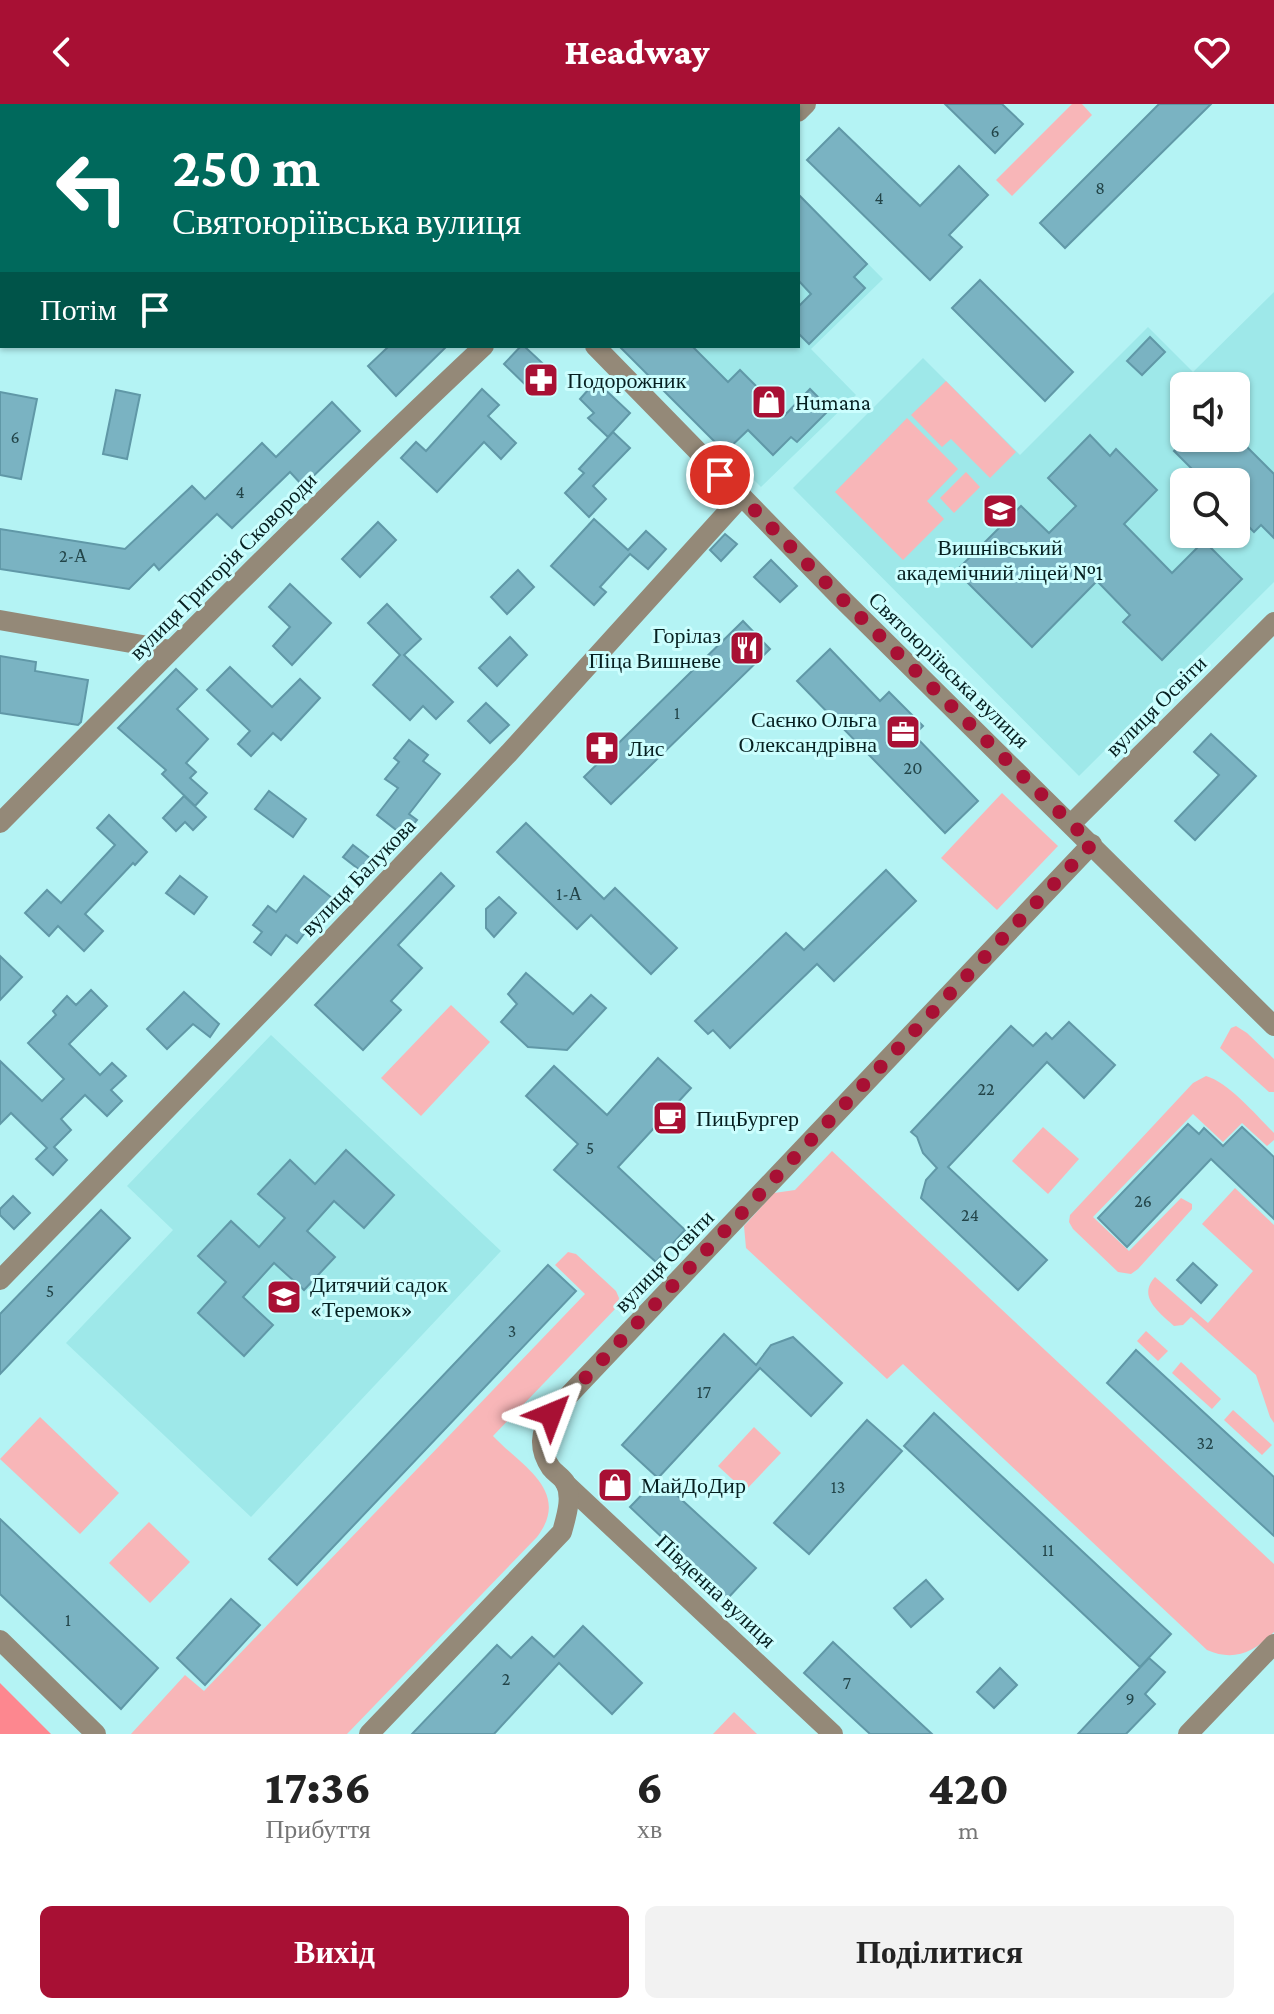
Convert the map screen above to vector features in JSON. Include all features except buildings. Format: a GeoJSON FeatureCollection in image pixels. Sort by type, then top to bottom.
{"type":"FeatureCollection","features":[{"type":"Feature","properties":{"kind":"street","name":"вулиця Григорія Сковороди"},"geometry":{"type":"LineString","coordinates":[[0,823],[171,650],[482,348]]}},
{"type":"Feature","properties":{"kind":"street","name":"Святоюріївська вулиця"},"geometry":{"type":"LineString","coordinates":[[597,348],[741,497],[1274,1026]]}},
{"type":"Feature","properties":{"kind":"street","name":"вулиця Балукова"},"geometry":{"type":"LineString","coordinates":[[0,1280],[270,1005],[509,753],[741,497]]}},
{"type":"Feature","properties":{"kind":"street"},"geometry":{"type":"LineString","coordinates":[[0,620],[171,650]]}},
{"type":"Feature","properties":{"kind":"street","name":"вулиця Освіти"},"geometry":{"type":"LineString","coordinates":[[1071,824],[1274,622]]}},
{"type":"Feature","properties":{"kind":"street","name":"вулиця Освіти"},"geometry":{"type":"LineString","coordinates":[[565,1483],[550,1466],[540,1445],[543,1429],[551,1414],[1092,844]]}},
{"type":"Feature","properties":{"kind":"street"},"geometry":{"type":"LineString","coordinates":[[369,1734],[562,1532],[569,1506],[565,1483]]}},
{"type":"Feature","properties":{"kind":"street","name":"Південна вулиця"},"geometry":{"type":"LineString","coordinates":[[565,1483],[833,1734]]}},
{"type":"Feature","properties":{"kind":"street"},"geometry":{"type":"LineString","coordinates":[[0,1640],[96,1734]]}},
{"type":"Feature","properties":{"kind":"street"},"geometry":{"type":"LineString","coordinates":[[1188,1734],[1274,1644]]}},
{"type":"Feature","properties":{"kind":"shaded area"},"geometry":{"type":"Polygon","coordinates":[[[1072,104],[1082,104],[1092,115],[1012,196],[996,180],[1072,104]]]}},
{"type":"Feature","properties":{"kind":"shaded area"},"geometry":{"type":"Polygon","coordinates":[[[800,195],[883,279],[811,349],[856,395],[761,487],[621,348],[800,348],[800,195]]]}},
{"type":"Feature","properties":{"kind":"shaded area","name":"Вишнівський академічний ліцей №1"},"geometry":{"type":"Polygon","coordinates":[[[1274,292],[1274,582],[1079,776],[793,488],[923,358],[1020,455],[1148,327],[1193,372],[1274,292]]]}},
{"type":"Feature","properties":{"kind":"shaded area"},"geometry":{"type":"Polygon","coordinates":[[[946,381],[1016,452],[990,478],[951,439],[942,447],[911,415],[946,381]]]}},
{"type":"Feature","properties":{"kind":"shaded area"},"geometry":{"type":"Polygon","coordinates":[[[907,418],[958,469],[927,501],[944,519],[903,560],[835,492],[907,418]]]}},
{"type":"Feature","properties":{"kind":"shaded area"},"geometry":{"type":"Polygon","coordinates":[[[966,472],[980,487],[954,513],[940,498],[966,472]]]}},
{"type":"Feature","properties":{"kind":"shaded area"},"geometry":{"type":"Polygon","coordinates":[[[1002,793],[1058,846],[997,910],[941,858],[1002,793]]]}},
{"type":"Feature","properties":{"kind":"shaded area"},"geometry":{"type":"Polygon","coordinates":[[[451,1005],[490,1042],[421,1116],[381,1078],[451,1005]]]}},
{"type":"Feature","properties":{"kind":"shaded area"},"geometry":{"type":"Polygon","coordinates":[[[1236,1026],[1274,1059],[1274,1092],[1269,1092],[1220,1048],[1231,1028],[1236,1026]]]}},
{"type":"Feature","properties":{"kind":"shaded area","name":"Дитячий садок «Теремок»"},"geometry":{"type":"Polygon","coordinates":[[[271,1035],[501,1251],[251,1517],[66,1343],[173,1230],[127,1186],[271,1035]]]}},
{"type":"Feature","properties":{"kind":"shaded area"},"geometry":{"type":"Polygon","coordinates":[[[1206,1076],[1224,1085],[1242,1100],[1274,1133],[1274,1140],[1267,1146],[1242,1123],[1223,1142],[1193,1114],[1093,1217],[1129,1251],[1181,1198],[1192,1204],[1192,1209],[1138,1269],[1131,1274],[1118,1272],[1073,1229],[1069,1222],[1070,1215],[1193,1083],[1206,1076]]]}},
{"type":"Feature","properties":{"kind":"shaded area"},"geometry":{"type":"Polygon","coordinates":[[[1043,1127],[1079,1159],[1048,1194],[1012,1161],[1043,1127]]]}},
{"type":"Feature","properties":{"kind":"shaded area"},"geometry":{"type":"Polygon","coordinates":[[[832,1151],[1274,1564],[1274,1632],[1243,1653],[1226,1655],[1207,1650],[903,1364],[887,1379],[746,1248],[744,1226],[774,1193],[795,1190],[832,1151]]]}},
{"type":"Feature","properties":{"kind":"shaded area"},"geometry":{"type":"Polygon","coordinates":[[[1235,1188],[1274,1225],[1274,1423],[1256,1375],[1191,1317],[1183,1325],[1174,1326],[1149,1298],[1150,1284],[1155,1277],[1208,1323],[1253,1271],[1202,1224],[1235,1188]]]}},
{"type":"Feature","properties":{"kind":"shaded area"},"geometry":{"type":"Polygon","coordinates":[[[568,1252],[576,1254],[616,1291],[619,1298],[617,1307],[493,1436],[539,1480],[546,1493],[549,1506],[546,1521],[537,1537],[347,1734],[131,1734],[185,1675],[204,1691],[585,1294],[555,1265],[568,1252]]]}},
{"type":"Feature","properties":{"kind":"shaded area"},"geometry":{"type":"Polygon","coordinates":[[[1146,1331],[1168,1351],[1158,1361],[1137,1341],[1146,1331]]]}},
{"type":"Feature","properties":{"kind":"shaded area"},"geometry":{"type":"Polygon","coordinates":[[[1181,1362],[1221,1399],[1212,1409],[1172,1373],[1181,1362]]]}},
{"type":"Feature","properties":{"kind":"shaded area"},"geometry":{"type":"Polygon","coordinates":[[[1233,1410],[1272,1445],[1262,1455],[1224,1420],[1233,1410]]]}},
{"type":"Feature","properties":{"kind":"shaded area"},"geometry":{"type":"Polygon","coordinates":[[[40,1417],[119,1493],[80,1534],[0,1459],[40,1417]]]}},
{"type":"Feature","properties":{"kind":"shaded area"},"geometry":{"type":"Polygon","coordinates":[[[754,1427],[781,1453],[745,1491],[718,1466],[754,1427]]]}},
{"type":"Feature","properties":{"kind":"shaded area"},"geometry":{"type":"Polygon","coordinates":[[[149,1522],[190,1562],[150,1603],[109,1563],[149,1522]]]}},
{"type":"Feature","properties":{"kind":"shaded area"},"geometry":{"type":"Polygon","coordinates":[[[0,1683],[51,1734],[0,1734],[0,1683]]]}},
{"type":"Feature","properties":{"kind":"shaded area"},"geometry":{"type":"Polygon","coordinates":[[[734,1712],[757,1734],[713,1734],[734,1712]]]}},
{"type":"Feature","properties":{"kind":"place","name":"Подорожник"},"geometry":{"type":"Point","coordinates":[541,380]}},
{"type":"Feature","properties":{"kind":"place","name":"Humana"},"geometry":{"type":"Point","coordinates":[769,402]}},
{"type":"Feature","properties":{"kind":"place","name":"Вишнівський академічний ліцей №1"},"geometry":{"type":"Point","coordinates":[1000,511]}},
{"type":"Feature","properties":{"kind":"place","name":"Горілаз Піца Вишневе"},"geometry":{"type":"Point","coordinates":[747,648]}},
{"type":"Feature","properties":{"kind":"place","name":"Саєнко Ольга Олександрівна"},"geometry":{"type":"Point","coordinates":[903,732]}},
{"type":"Feature","properties":{"kind":"place","name":"Лис"},"geometry":{"type":"Point","coordinates":[602,748]}},
{"type":"Feature","properties":{"kind":"place","name":"ПицБургер"},"geometry":{"type":"Point","coordinates":[670,1118]}},
{"type":"Feature","properties":{"kind":"place","name":"Дитячий садок «Теремок»"},"geometry":{"type":"Point","coordinates":[284,1297]}},
{"type":"Feature","properties":{"kind":"place","name":"МайДоДир"},"geometry":{"type":"Point","coordinates":[615,1485]}},
{"type":"Feature","properties":{"kind":"route"},"geometry":{"type":"LineString","coordinates":[[551,1414],[1092,844],[720,475]]}}]}
